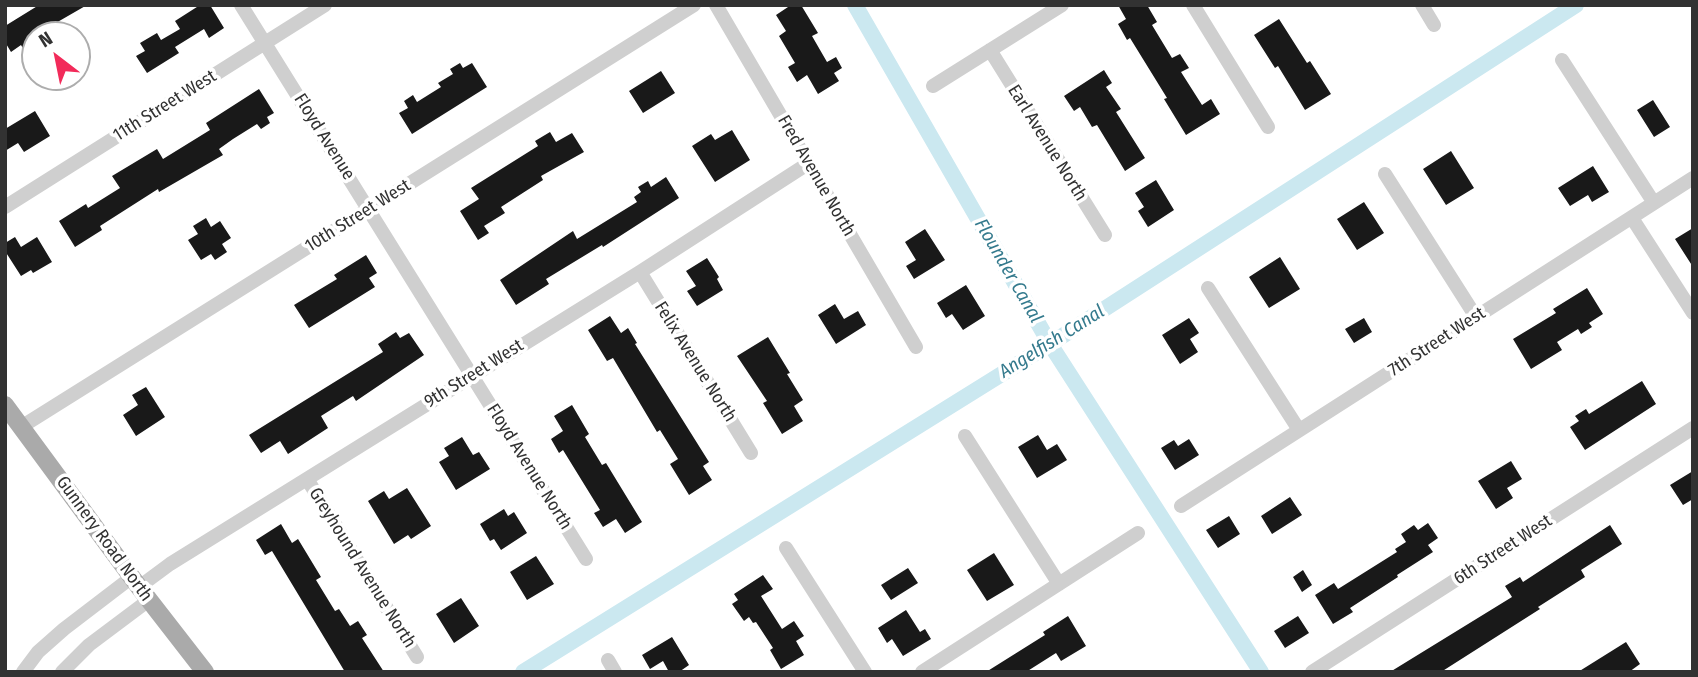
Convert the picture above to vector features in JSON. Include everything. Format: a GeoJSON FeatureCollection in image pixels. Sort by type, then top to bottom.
{"type":"FeatureCollection","features":[{"type":"Feature","properties":{"kind":"main road","name":"Gunnery Road North"},"geometry":{"type":"LineString","coordinates":[[5,405],[205,672]]}},
{"type":"Feature","properties":{"kind":"street","name":"Floyd Avenue"},"geometry":{"type":"LineString","coordinates":[[241,5],[471,376]]}},
{"type":"Feature","properties":{"kind":"street","name":"11th Street West"},"geometry":{"type":"LineString","coordinates":[[5,206],[325,5]]}},
{"type":"Feature","properties":{"kind":"street","name":"10th Street West"},"geometry":{"type":"LineString","coordinates":[[21,427],[694,5]]}},
{"type":"Feature","properties":{"kind":"street","name":"Fred Avenue North"},"geometry":{"type":"LineString","coordinates":[[716,5],[916,347]]}},
{"type":"Feature","properties":{"kind":"street"},"geometry":{"type":"LineString","coordinates":[[933,86],[1062,5]]}},
{"type":"Feature","properties":{"kind":"street"},"geometry":{"type":"LineString","coordinates":[[1193,5],[1268,127]]}},
{"type":"Feature","properties":{"kind":"street"},"geometry":{"type":"LineString","coordinates":[[1422,5],[1434,24]]}},
{"type":"Feature","properties":{"kind":"street","name":"Earl Avenue North"},"geometry":{"type":"LineString","coordinates":[[989,50],[1105,235]]}},
{"type":"Feature","properties":{"kind":"street"},"geometry":{"type":"LineString","coordinates":[[1562,60],[1654,203]]}},
{"type":"Feature","properties":{"kind":"street","name":"9th Street West"},"geometry":{"type":"LineString","coordinates":[[140,588],[170,564],[640,272],[809,163]]}},
{"type":"Feature","properties":{"kind":"street"},"geometry":{"type":"LineString","coordinates":[[1385,174],[1476,317]]}},
{"type":"Feature","properties":{"kind":"street","name":"7th Street West"},"geometry":{"type":"LineString","coordinates":[[1181,506],[1693,178]]}},
{"type":"Feature","properties":{"kind":"street"},"geometry":{"type":"LineString","coordinates":[[1632,218],[1693,313]]}},
{"type":"Feature","properties":{"kind":"street","name":"Felix Avenue North"},"geometry":{"type":"LineString","coordinates":[[640,272],[751,453]]}},
{"type":"Feature","properties":{"kind":"street"},"geometry":{"type":"LineString","coordinates":[[1208,288],[1299,430]]}},
{"type":"Feature","properties":{"kind":"street","name":"Floyd Avenue North"},"geometry":{"type":"LineString","coordinates":[[471,376],[586,559]]}},
{"type":"Feature","properties":{"kind":"street","name":"6th Street West"},"geometry":{"type":"LineString","coordinates":[[1312,672],[1693,428]]}},
{"type":"Feature","properties":{"kind":"street"},"geometry":{"type":"LineString","coordinates":[[965,436],[1059,584]]}},
{"type":"Feature","properties":{"kind":"street","name":"Greyhound Avenue North"},"geometry":{"type":"LineString","coordinates":[[307,479],[417,657]]}},
{"type":"Feature","properties":{"kind":"street"},"geometry":{"type":"LineString","coordinates":[[922,672],[1138,533]]}},
{"type":"Feature","properties":{"kind":"street"},"geometry":{"type":"LineString","coordinates":[[786,548],[865,672]]}},
{"type":"Feature","properties":{"kind":"street"},"geometry":{"type":"LineString","coordinates":[[23,672],[38,652],[64,629],[140,588]]}},
{"type":"Feature","properties":{"kind":"street"},"geometry":{"type":"LineString","coordinates":[[62,672],[140,588]]}},
{"type":"Feature","properties":{"kind":"building"},"geometry":{"type":"Polygon","coordinates":[[[39,5],[87,5],[59,21],[21,21],[21,45],[11,52],[5,42],[5,26],[39,5]]]}},
{"type":"Feature","properties":{"kind":"building"},"geometry":{"type":"Polygon","coordinates":[[[200,5],[210,5],[224,28],[209,38],[204,29],[175,47],[179,53],[147,73],[136,56],[145,51],[140,43],[157,33],[161,40],[180,29],[175,21],[200,5]]]}},
{"type":"Feature","properties":{"kind":"building"},"geometry":{"type":"Polygon","coordinates":[[[791,5],[801,5],[818,33],[812,36],[827,62],[836,57],[842,68],[834,73],[839,81],[818,94],[807,75],[797,82],[788,67],[795,63],[779,36],[786,31],[776,15],[791,5]]]}},
{"type":"Feature","properties":{"kind":"building"},"geometry":{"type":"Polygon","coordinates":[[[1118,5],[1147,5],[1157,22],[1152,25],[1172,58],[1180,54],[1189,68],[1181,72],[1202,105],[1211,99],[1220,114],[1186,135],[1164,99],[1167,98],[1130,38],[1127,40],[1118,24],[1126,19],[1118,5]]]}},
{"type":"Feature","properties":{"kind":"building"},"geometry":{"type":"Polygon","coordinates":[[[1279,19],[1331,94],[1305,110],[1278,66],[1275,68],[1254,35],[1279,19]]]}},
{"type":"Feature","properties":{"kind":"building"},"geometry":{"type":"Polygon","coordinates":[[[460,63],[463,68],[472,63],[487,87],[412,134],[399,113],[408,108],[404,101],[413,95],[417,102],[441,87],[438,83],[453,74],[450,69],[460,63]]]}},
{"type":"Feature","properties":{"kind":"building"},"geometry":{"type":"Polygon","coordinates":[[[1104,70],[1112,83],[1106,87],[1121,109],[1116,112],[1145,158],[1125,171],[1097,125],[1092,127],[1080,107],[1074,111],[1064,96],[1104,70]]]}},
{"type":"Feature","properties":{"kind":"building"},"geometry":{"type":"Polygon","coordinates":[[[661,71],[675,93],[643,113],[629,91],[661,71]]]}},
{"type":"Feature","properties":{"kind":"building"},"geometry":{"type":"Polygon","coordinates":[[[259,89],[274,113],[267,117],[270,123],[261,129],[257,124],[233,139],[219,149],[223,155],[159,192],[158,189],[100,226],[102,230],[75,247],[59,221],[86,204],[88,208],[120,188],[112,176],[157,149],[163,159],[210,130],[206,123],[259,89]]]}},
{"type":"Feature","properties":{"kind":"building"},"geometry":{"type":"Polygon","coordinates":[[[1653,100],[1670,127],[1654,137],[1637,110],[1653,100]]]}},
{"type":"Feature","properties":{"kind":"building"},"geometry":{"type":"Polygon","coordinates":[[[35,111],[50,136],[24,152],[18,143],[5,151],[5,129],[35,111]]]}},
{"type":"Feature","properties":{"kind":"building"},"geometry":{"type":"Polygon","coordinates":[[[732,130],[750,160],[715,182],[692,146],[711,134],[715,140],[732,130]]]}},
{"type":"Feature","properties":{"kind":"building"},"geometry":{"type":"Polygon","coordinates":[[[550,132],[556,142],[572,133],[584,152],[541,176],[543,180],[501,207],[505,213],[484,226],[489,233],[478,240],[460,211],[479,199],[471,188],[538,146],[535,141],[550,132]]]}},
{"type":"Feature","properties":{"kind":"building"},"geometry":{"type":"Polygon","coordinates":[[[1451,151],[1474,188],[1446,205],[1423,169],[1451,151]]]}},
{"type":"Feature","properties":{"kind":"building"},"geometry":{"type":"Polygon","coordinates":[[[1593,166],[1609,192],[1592,202],[1588,195],[1570,206],[1558,188],[1593,166]]]}},
{"type":"Feature","properties":{"kind":"building"},"geometry":{"type":"Polygon","coordinates":[[[666,177],[679,198],[603,247],[602,245],[546,279],[549,284],[516,305],[500,280],[573,231],[577,239],[637,202],[634,197],[641,192],[638,187],[648,181],[651,187],[666,177]]]}},
{"type":"Feature","properties":{"kind":"building"},"geometry":{"type":"Polygon","coordinates":[[[1156,180],[1174,210],[1148,227],[1138,211],[1144,207],[1135,193],[1156,180]]]}},
{"type":"Feature","properties":{"kind":"building"},"geometry":{"type":"Polygon","coordinates":[[[1364,202],[1384,233],[1357,250],[1337,219],[1364,202]]]}},
{"type":"Feature","properties":{"kind":"building"},"geometry":{"type":"Polygon","coordinates":[[[206,218],[211,227],[220,221],[231,238],[222,244],[227,252],[215,260],[211,254],[201,260],[188,240],[198,234],[193,226],[206,218]]]}},
{"type":"Feature","properties":{"kind":"building"},"geometry":{"type":"Polygon","coordinates":[[[1693,228],[1693,267],[1675,239],[1693,228]]]}},
{"type":"Feature","properties":{"kind":"building"},"geometry":{"type":"Polygon","coordinates":[[[925,229],[945,260],[914,279],[906,266],[916,260],[905,242],[925,229]]]}},
{"type":"Feature","properties":{"kind":"building"},"geometry":{"type":"Polygon","coordinates":[[[15,237],[21,247],[37,237],[52,262],[33,273],[31,270],[21,276],[5,251],[5,243],[15,237]]]}},
{"type":"Feature","properties":{"kind":"building"},"geometry":{"type":"Polygon","coordinates":[[[366,255],[377,273],[369,278],[375,287],[309,328],[294,305],[337,279],[334,275],[366,255]]]}},
{"type":"Feature","properties":{"kind":"building"},"geometry":{"type":"Polygon","coordinates":[[[1280,257],[1300,289],[1269,308],[1249,277],[1280,257]]]}},
{"type":"Feature","properties":{"kind":"building"},"geometry":{"type":"Polygon","coordinates":[[[707,258],[719,277],[717,279],[723,290],[697,306],[687,291],[696,286],[686,271],[707,258]]]}},
{"type":"Feature","properties":{"kind":"building"},"geometry":{"type":"Polygon","coordinates":[[[966,285],[985,316],[963,330],[952,314],[946,318],[937,303],[966,285]]]}},
{"type":"Feature","properties":{"kind":"building"},"geometry":{"type":"Polygon","coordinates":[[[1587,288],[1603,314],[1589,323],[1592,327],[1581,334],[1578,329],[1557,342],[1562,350],[1531,369],[1513,339],[1556,313],[1553,309],[1587,288]]]}},
{"type":"Feature","properties":{"kind":"building"},"geometry":{"type":"Polygon","coordinates":[[[835,304],[844,319],[858,311],[866,325],[836,344],[818,315],[835,304]]]}},
{"type":"Feature","properties":{"kind":"building"},"geometry":{"type":"Polygon","coordinates":[[[610,316],[621,333],[628,328],[637,343],[635,344],[709,462],[703,466],[712,480],[689,495],[670,464],[678,459],[660,430],[657,432],[613,358],[607,361],[588,330],[610,316]]]}},
{"type":"Feature","properties":{"kind":"building"},"geometry":{"type":"Polygon","coordinates":[[[1189,318],[1199,333],[1190,339],[1198,352],[1180,364],[1162,335],[1189,318]]]}},
{"type":"Feature","properties":{"kind":"building"},"geometry":{"type":"Polygon","coordinates":[[[1364,318],[1372,332],[1354,343],[1345,329],[1364,318]]]}},
{"type":"Feature","properties":{"kind":"building"},"geometry":{"type":"Polygon","coordinates":[[[396,332],[400,338],[409,333],[424,355],[356,401],[353,396],[321,416],[328,428],[288,454],[280,441],[261,453],[249,435],[383,352],[378,344],[396,332]]]}},
{"type":"Feature","properties":{"kind":"building"},"geometry":{"type":"Polygon","coordinates":[[[768,337],[803,400],[794,406],[803,421],[782,434],[763,403],[767,401],[737,356],[768,337]]]}},
{"type":"Feature","properties":{"kind":"building"},"geometry":{"type":"Polygon","coordinates":[[[1642,381],[1656,404],[1585,450],[1570,427],[1579,421],[1575,416],[1586,409],[1589,414],[1642,381]]]}},
{"type":"Feature","properties":{"kind":"building"},"geometry":{"type":"Polygon","coordinates":[[[146,387],[165,417],[136,436],[123,415],[138,405],[132,395],[146,387]]]}},
{"type":"Feature","properties":{"kind":"building"},"geometry":{"type":"Polygon","coordinates":[[[572,405],[589,434],[585,437],[602,465],[606,463],[642,522],[625,533],[616,519],[603,527],[594,513],[600,510],[563,450],[559,453],[551,439],[563,431],[554,416],[572,405]]]}},
{"type":"Feature","properties":{"kind":"building"},"geometry":{"type":"Polygon","coordinates":[[[1038,435],[1047,450],[1057,444],[1067,460],[1037,478],[1018,447],[1038,435]]]}},
{"type":"Feature","properties":{"kind":"building"},"geometry":{"type":"Polygon","coordinates":[[[462,437],[473,455],[479,452],[490,469],[456,490],[439,462],[449,456],[444,448],[462,437]]]}},
{"type":"Feature","properties":{"kind":"building"},"geometry":{"type":"Polygon","coordinates":[[[1189,439],[1199,455],[1175,470],[1161,448],[1174,440],[1178,446],[1189,439]]]}},
{"type":"Feature","properties":{"kind":"building"},"geometry":{"type":"Polygon","coordinates":[[[1511,461],[1522,479],[1507,488],[1513,498],[1496,509],[1478,481],[1511,461]]]}},
{"type":"Feature","properties":{"kind":"building"},"geometry":{"type":"Polygon","coordinates":[[[1693,471],[1693,499],[1683,505],[1670,485],[1693,471]]]}},
{"type":"Feature","properties":{"kind":"building"},"geometry":{"type":"Polygon","coordinates":[[[407,488],[431,526],[411,539],[408,535],[394,544],[368,501],[384,491],[389,499],[407,488]]]}},
{"type":"Feature","properties":{"kind":"building"},"geometry":{"type":"Polygon","coordinates":[[[1290,497],[1302,515],[1272,534],[1261,516],[1290,497]]]}},
{"type":"Feature","properties":{"kind":"building"},"geometry":{"type":"Polygon","coordinates":[[[504,509],[508,516],[514,512],[527,533],[501,550],[494,539],[490,541],[480,524],[504,509]]]}},
{"type":"Feature","properties":{"kind":"building"},"geometry":{"type":"Polygon","coordinates":[[[1229,516],[1240,534],[1218,548],[1206,530],[1229,516]]]}},
{"type":"Feature","properties":{"kind":"building"},"geometry":{"type":"Polygon","coordinates":[[[1428,523],[1438,538],[1428,545],[1433,552],[1350,608],[1353,612],[1333,624],[1315,595],[1334,583],[1338,589],[1397,552],[1395,549],[1406,542],[1401,534],[1414,525],[1418,530],[1428,523]]]}},
{"type":"Feature","properties":{"kind":"building"},"geometry":{"type":"Polygon","coordinates":[[[281,524],[292,543],[298,539],[321,577],[316,580],[335,611],[339,609],[350,626],[358,621],[367,635],[362,638],[384,672],[345,672],[272,551],[265,555],[256,540],[281,524]]]}},
{"type":"Feature","properties":{"kind":"building"},"geometry":{"type":"Polygon","coordinates":[[[1610,525],[1622,544],[1581,570],[1585,577],[1538,607],[1540,609],[1441,672],[1390,672],[1512,597],[1505,586],[1520,577],[1523,582],[1610,525]]]}},
{"type":"Feature","properties":{"kind":"building"},"geometry":{"type":"Polygon","coordinates":[[[994,553],[1014,585],[987,601],[967,570],[994,553]]]}},
{"type":"Feature","properties":{"kind":"building"},"geometry":{"type":"Polygon","coordinates":[[[536,556],[554,584],[527,600],[510,572],[536,556]]]}},
{"type":"Feature","properties":{"kind":"building"},"geometry":{"type":"Polygon","coordinates":[[[908,568],[918,583],[891,600],[881,585],[908,568]]]}},
{"type":"Feature","properties":{"kind":"building"},"geometry":{"type":"Polygon","coordinates":[[[1303,570],[1312,585],[1302,592],[1293,577],[1303,570]]]}},
{"type":"Feature","properties":{"kind":"building"},"geometry":{"type":"Polygon","coordinates":[[[763,575],[773,589],[761,596],[782,629],[794,621],[804,636],[796,641],[804,655],[781,669],[770,650],[773,648],[756,622],[753,623],[749,617],[744,621],[732,604],[738,600],[734,594],[763,575]]]}},
{"type":"Feature","properties":{"kind":"building"},"geometry":{"type":"Polygon","coordinates":[[[461,598],[479,626],[454,643],[436,614],[461,598]]]}},
{"type":"Feature","properties":{"kind":"building"},"geometry":{"type":"Polygon","coordinates":[[[906,610],[920,632],[925,629],[931,639],[903,656],[892,639],[887,643],[878,628],[906,610]]]}},
{"type":"Feature","properties":{"kind":"building"},"geometry":{"type":"Polygon","coordinates":[[[1068,616],[1086,646],[1061,661],[1056,653],[1026,672],[986,672],[1045,635],[1043,632],[1068,616]]]}},
{"type":"Feature","properties":{"kind":"building"},"geometry":{"type":"Polygon","coordinates":[[[1298,616],[1309,633],[1285,648],[1274,631],[1298,616]]]}},
{"type":"Feature","properties":{"kind":"building"},"geometry":{"type":"Polygon","coordinates":[[[672,637],[689,665],[679,672],[669,672],[663,661],[650,669],[642,655],[672,637]]]}},
{"type":"Feature","properties":{"kind":"building"},"geometry":{"type":"Polygon","coordinates":[[[1626,642],[1640,664],[1629,672],[1578,672],[1626,642]]]}},
{"type":"Feature","properties":{"kind":"waterway","name":"Flounder Canal"},"geometry":{"type":"LineString","coordinates":[[855,5],[1050,344],[1261,672]]}},
{"type":"Feature","properties":{"kind":"waterway","name":"Flounder Canal"},"geometry":{"type":"LineString","coordinates":[[523,672],[1050,344],[1576,5]]}},
{"type":"Feature","properties":{"kind":"water label","name":"Angelfish Canal"},"geometry":{"type":"Point","coordinates":[1052,342]}}]}
